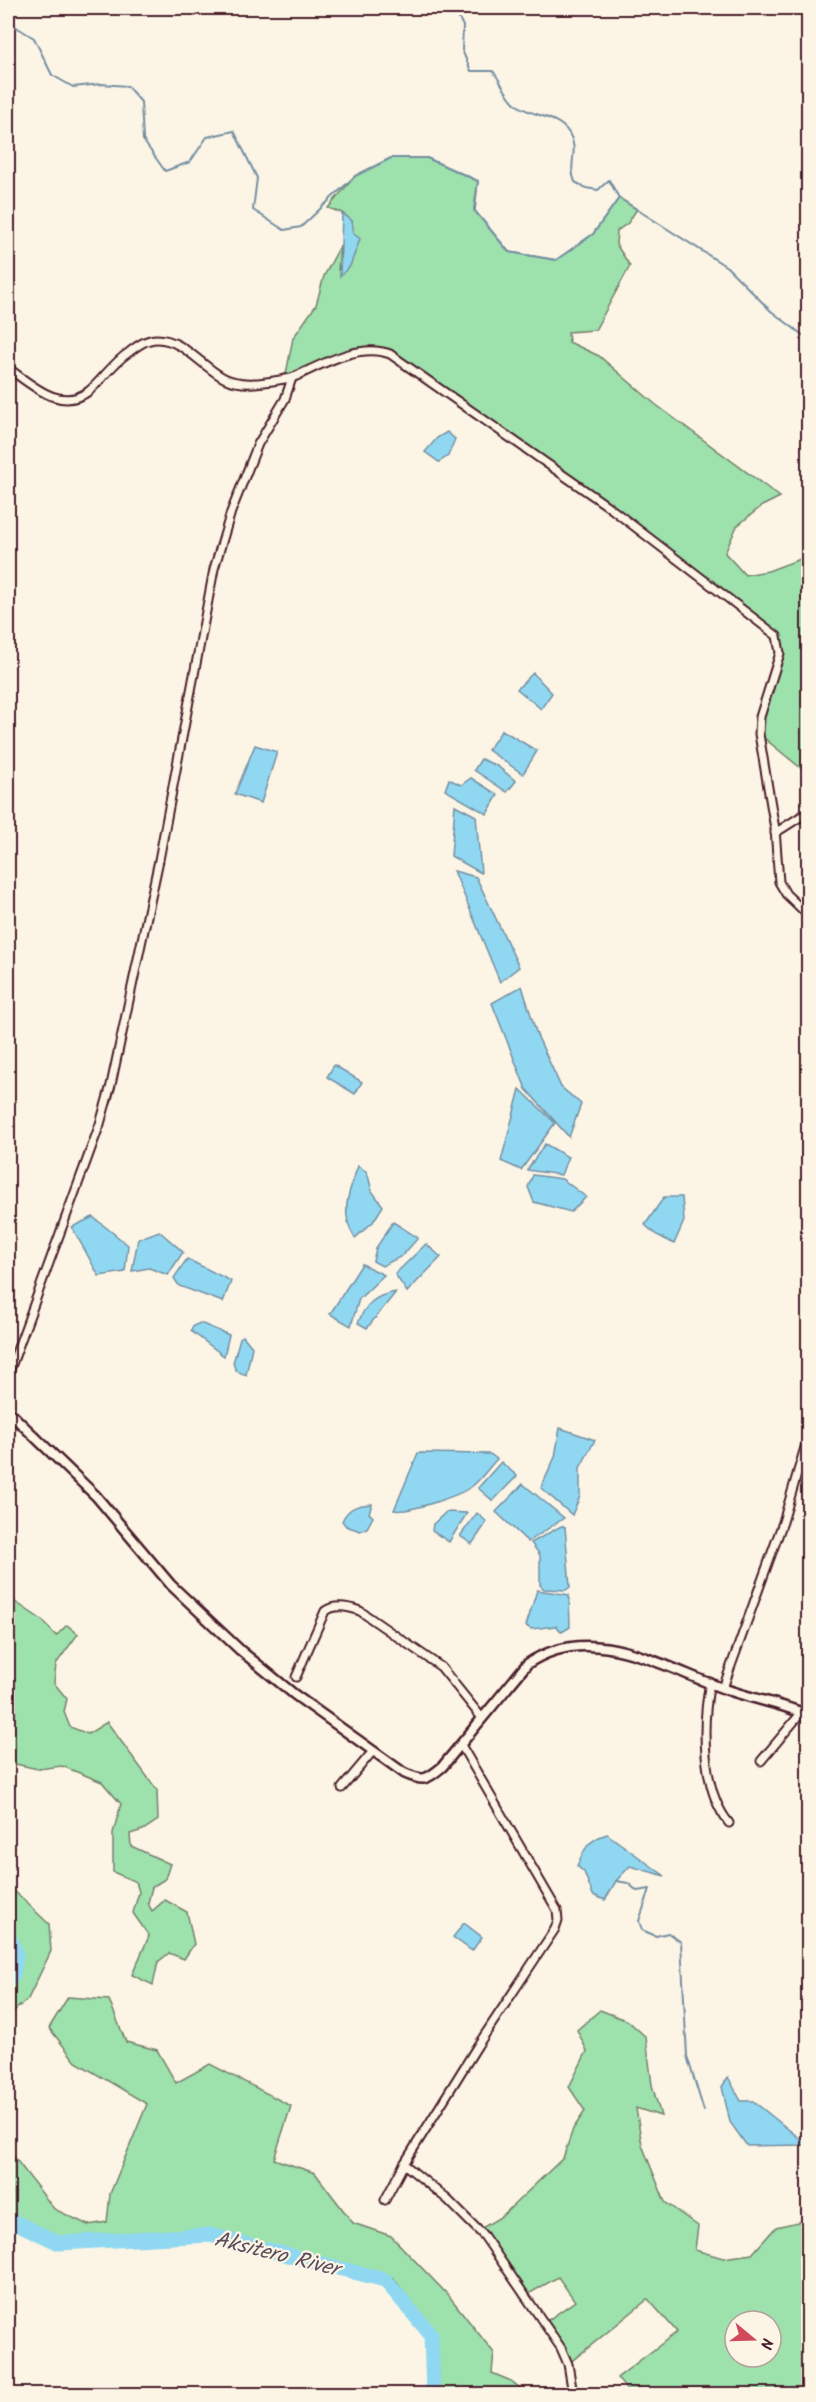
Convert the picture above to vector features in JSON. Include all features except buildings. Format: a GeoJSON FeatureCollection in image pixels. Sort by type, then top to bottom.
{"type":"FeatureCollection","features":[{"type":"Feature","properties":{"kind":"street"},"geometry":{"type":"LineString","coordinates":[[8,368],[52,396],[64,400],[77,398],[88,391],[147,340],[159,339],[178,346],[224,378],[243,383],[292,378],[363,350],[378,349],[390,354],[609,507],[777,636],[780,653],[759,726],[775,833],[779,882],[786,894],[808,915]]}},
{"type":"Feature","properties":{"kind":"street"},"geometry":{"type":"LineString","coordinates":[[8,1375],[100,1124],[111,1085],[159,860],[214,569],[231,513],[258,444],[285,399],[292,378]]}},
{"type":"Feature","properties":{"kind":"street"},"geometry":{"type":"LineString","coordinates":[[775,833],[808,812]]}},
{"type":"Feature","properties":{"kind":"street"},"geometry":{"type":"LineString","coordinates":[[8,1411],[96,1496],[171,1585],[240,1650],[295,1695],[404,1773],[419,1780],[429,1778],[461,1745],[527,1665],[542,1654],[561,1648],[596,1646],[618,1649],[723,1688],[805,1713],[761,1761]]}},
{"type":"Feature","properties":{"kind":"street"},"geometry":{"type":"LineString","coordinates":[[723,1688],[783,1522],[808,1437]]}},
{"type":"Feature","properties":{"kind":"street"},"geometry":{"type":"LineString","coordinates":[[296,1677],[325,1611],[333,1607],[348,1608],[360,1611],[441,1667],[482,1718]]}},
{"type":"Feature","properties":{"kind":"street"},"geometry":{"type":"LineString","coordinates":[[710,1682],[705,1730],[710,1777],[718,1807],[729,1823]]}},
{"type":"Feature","properties":{"kind":"street"},"geometry":{"type":"LineString","coordinates":[[385,2200],[404,2164],[478,2045],[555,1929],[558,1920],[557,1910],[461,1745]]}},
{"type":"Feature","properties":{"kind":"street"},"geometry":{"type":"LineString","coordinates":[[342,1788],[374,1751]]}},
{"type":"Feature","properties":{"kind":"street"},"geometry":{"type":"LineString","coordinates":[[404,2164],[448,2200],[484,2236],[561,2348],[568,2364],[573,2394]]}},
{"type":"Feature","properties":{"kind":"green space"},"geometry":{"type":"Polygon","coordinates":[[[391,158],[427,158],[478,181],[475,211],[509,252],[556,260],[593,234],[619,198],[637,209],[628,223],[617,231],[616,244],[630,266],[595,330],[568,332],[569,342],[599,356],[655,404],[780,497],[762,506],[737,526],[725,553],[745,575],[768,571],[808,556],[808,774],[759,734],[780,648],[768,629],[631,523],[390,354],[363,350],[292,378],[286,374],[293,338],[316,305],[324,276],[340,246],[338,271],[353,233],[352,221],[342,213],[328,208],[355,176],[391,158]]]}},
{"type":"Feature","properties":{"kind":"green space"},"geometry":{"type":"Polygon","coordinates":[[[8,1597],[42,1620],[56,1636],[67,1625],[78,1634],[56,1664],[54,1683],[67,1699],[64,1712],[70,1727],[88,1734],[107,1722],[157,1790],[158,1820],[143,1830],[130,1834],[131,1846],[170,1864],[165,1879],[152,1887],[148,1903],[152,1911],[165,1900],[187,1912],[194,1944],[184,1959],[169,1953],[158,1962],[153,1985],[132,1975],[149,1936],[133,1913],[139,1892],[136,1882],[113,1872],[113,1833],[121,1804],[102,1782],[62,1766],[38,1769],[11,1763],[8,1757],[8,1597]]]}},
{"type":"Feature","properties":{"kind":"green space"},"geometry":{"type":"Polygon","coordinates":[[[8,1885],[49,1924],[51,1951],[28,1999],[8,2016],[8,1981],[13,1976],[16,1954],[8,1934],[8,1885]]]}},
{"type":"Feature","properties":{"kind":"green space"},"geometry":{"type":"Polygon","coordinates":[[[68,1997],[109,2000],[126,2042],[157,2050],[176,2083],[210,2064],[291,2106],[274,2159],[315,2173],[353,2223],[391,2236],[449,2296],[494,2353],[492,2373],[511,2381],[528,2394],[440,2394],[436,2335],[393,2278],[213,2230],[106,2235],[59,2243],[8,2219],[8,2149],[54,2209],[88,2225],[107,2222],[110,2194],[147,2104],[76,2062],[49,2028],[68,1997]]]}},
{"type":"Feature","properties":{"kind":"green space"},"geometry":{"type":"Polygon","coordinates":[[[600,2010],[628,2021],[646,2037],[652,2085],[661,2116],[636,2108],[642,2145],[665,2202],[698,2226],[695,2250],[723,2258],[752,2254],[776,2227],[806,2220],[808,2223],[808,2394],[630,2394],[617,2378],[677,2332],[648,2299],[568,2364],[544,2323],[575,2301],[558,2277],[525,2296],[474,2226],[482,2228],[502,2216],[563,2158],[573,2129],[585,2111],[569,2087],[587,2051],[577,2030],[600,2010]]]}},
{"type":"Feature","properties":{"kind":"water"},"geometry":{"type":"Polygon","coordinates":[[[342,213],[352,221],[353,233],[360,239],[350,266],[340,276],[342,213]]]}},
{"type":"Feature","properties":{"kind":"water"},"geometry":{"type":"Polygon","coordinates":[[[447,432],[455,439],[448,456],[439,462],[425,452],[437,438],[447,432]]]}},
{"type":"Feature","properties":{"kind":"water"},"geometry":{"type":"Polygon","coordinates":[[[533,673],[552,693],[541,709],[517,689],[533,673]]]}},
{"type":"Feature","properties":{"kind":"water"},"geometry":{"type":"Polygon","coordinates":[[[502,730],[537,751],[523,774],[488,750],[502,730]]]}},
{"type":"Feature","properties":{"kind":"water"},"geometry":{"type":"Polygon","coordinates":[[[255,745],[277,752],[261,803],[235,794],[255,745]]]}},
{"type":"Feature","properties":{"kind":"water"},"geometry":{"type":"Polygon","coordinates":[[[481,759],[497,766],[516,781],[507,792],[474,770],[481,759]]]}},
{"type":"Feature","properties":{"kind":"water"},"geometry":{"type":"Polygon","coordinates":[[[471,778],[498,795],[487,814],[445,790],[449,779],[461,785],[471,778]]]}},
{"type":"Feature","properties":{"kind":"water"},"geometry":{"type":"Polygon","coordinates":[[[455,805],[476,816],[481,873],[451,856],[455,805]]]}},
{"type":"Feature","properties":{"kind":"water"},"geometry":{"type":"Polygon","coordinates":[[[454,871],[476,877],[519,967],[500,982],[454,871]]]}},
{"type":"Feature","properties":{"kind":"water"},"geometry":{"type":"Polygon","coordinates":[[[522,986],[537,1035],[561,1087],[581,1104],[569,1137],[526,1089],[492,1003],[522,986]]]}},
{"type":"Feature","properties":{"kind":"water"},"geometry":{"type":"Polygon","coordinates":[[[334,1065],[362,1082],[355,1094],[327,1077],[334,1065]]]}},
{"type":"Feature","properties":{"kind":"water"},"geometry":{"type":"Polygon","coordinates":[[[520,1089],[555,1123],[521,1170],[501,1161],[520,1089]]]}},
{"type":"Feature","properties":{"kind":"water"},"geometry":{"type":"Polygon","coordinates":[[[545,1144],[568,1157],[561,1175],[527,1170],[545,1144]]]}},
{"type":"Feature","properties":{"kind":"water"},"geometry":{"type":"Polygon","coordinates":[[[358,1166],[367,1172],[372,1191],[383,1206],[373,1222],[355,1238],[347,1220],[347,1202],[358,1166]]]}},
{"type":"Feature","properties":{"kind":"water"},"geometry":{"type":"Polygon","coordinates":[[[533,1175],[562,1179],[586,1197],[571,1212],[534,1202],[528,1187],[533,1175]]]}},
{"type":"Feature","properties":{"kind":"water"},"geometry":{"type":"Polygon","coordinates":[[[664,1197],[682,1197],[684,1221],[674,1244],[655,1234],[645,1225],[664,1197]]]}},
{"type":"Feature","properties":{"kind":"water"},"geometry":{"type":"Polygon","coordinates":[[[93,1217],[128,1245],[125,1272],[99,1276],[72,1227],[93,1217]]]}},
{"type":"Feature","properties":{"kind":"water"},"geometry":{"type":"Polygon","coordinates":[[[393,1222],[418,1238],[402,1256],[382,1266],[373,1261],[376,1248],[393,1222]]]}},
{"type":"Feature","properties":{"kind":"water"},"geometry":{"type":"Polygon","coordinates":[[[159,1231],[183,1252],[168,1275],[149,1268],[132,1271],[138,1239],[159,1231]]]}},
{"type":"Feature","properties":{"kind":"water"},"geometry":{"type":"Polygon","coordinates":[[[426,1244],[441,1257],[407,1292],[395,1274],[426,1244]]]}},
{"type":"Feature","properties":{"kind":"water"},"geometry":{"type":"Polygon","coordinates":[[[187,1259],[231,1281],[223,1302],[179,1286],[174,1278],[187,1259]]]}},
{"type":"Feature","properties":{"kind":"water"},"geometry":{"type":"Polygon","coordinates":[[[362,1264],[384,1275],[359,1299],[351,1326],[330,1314],[362,1264]]]}},
{"type":"Feature","properties":{"kind":"water"},"geometry":{"type":"Polygon","coordinates":[[[396,1292],[367,1328],[358,1323],[372,1302],[383,1295],[396,1292]]]}},
{"type":"Feature","properties":{"kind":"water"},"geometry":{"type":"Polygon","coordinates":[[[200,1323],[229,1335],[224,1356],[191,1331],[193,1326],[200,1323]]]}},
{"type":"Feature","properties":{"kind":"water"},"geometry":{"type":"Polygon","coordinates":[[[243,1336],[252,1347],[246,1375],[236,1371],[233,1363],[240,1338],[243,1336]]]}},
{"type":"Feature","properties":{"kind":"water"},"geometry":{"type":"Polygon","coordinates":[[[560,1428],[595,1440],[580,1468],[580,1496],[572,1515],[541,1488],[555,1457],[560,1428]]]}},
{"type":"Feature","properties":{"kind":"water"},"geometry":{"type":"Polygon","coordinates":[[[418,1453],[490,1454],[497,1459],[478,1481],[465,1491],[421,1506],[394,1510],[418,1453]]]}},
{"type":"Feature","properties":{"kind":"water"},"geometry":{"type":"Polygon","coordinates":[[[501,1462],[517,1476],[493,1501],[478,1488],[501,1462]]]}},
{"type":"Feature","properties":{"kind":"water"},"geometry":{"type":"Polygon","coordinates":[[[523,1484],[564,1518],[528,1542],[496,1512],[523,1484]]]}},
{"type":"Feature","properties":{"kind":"water"},"geometry":{"type":"Polygon","coordinates":[[[372,1504],[369,1513],[373,1517],[367,1528],[360,1531],[346,1526],[342,1521],[354,1508],[372,1504]]]}},
{"type":"Feature","properties":{"kind":"water"},"geometry":{"type":"Polygon","coordinates":[[[446,1512],[467,1513],[449,1542],[432,1531],[433,1524],[446,1512]]]}},
{"type":"Feature","properties":{"kind":"water"},"geometry":{"type":"Polygon","coordinates":[[[477,1513],[487,1522],[472,1544],[460,1536],[477,1513]]]}},
{"type":"Feature","properties":{"kind":"water"},"geometry":{"type":"Polygon","coordinates":[[[561,1526],[565,1527],[570,1587],[566,1590],[544,1589],[540,1585],[540,1555],[531,1543],[561,1526]]]}},
{"type":"Feature","properties":{"kind":"water"},"geometry":{"type":"Polygon","coordinates":[[[537,1590],[569,1595],[570,1627],[562,1632],[556,1626],[531,1629],[526,1626],[537,1590]]]}},
{"type":"Feature","properties":{"kind":"water"},"geometry":{"type":"Polygon","coordinates":[[[607,1834],[665,1876],[630,1866],[616,1881],[605,1900],[593,1895],[584,1872],[577,1866],[588,1846],[595,1839],[607,1834]]]}},
{"type":"Feature","properties":{"kind":"water"},"geometry":{"type":"Polygon","coordinates":[[[464,1923],[482,1937],[472,1951],[453,1937],[464,1923]]]}},
{"type":"Feature","properties":{"kind":"water"},"geometry":{"type":"Polygon","coordinates":[[[728,2077],[741,2101],[753,2101],[808,2145],[747,2146],[730,2122],[722,2087],[728,2077]]]}},
{"type":"Feature","properties":{"kind":"waterway"},"geometry":{"type":"LineString","coordinates":[[454,9],[463,26],[462,50],[471,71],[493,71],[517,105],[564,127],[572,139],[574,151],[572,169],[575,182],[586,188],[598,190],[609,180],[619,198]]}},
{"type":"Feature","properties":{"kind":"waterway"},"geometry":{"type":"LineString","coordinates":[[8,22],[34,38],[52,75],[73,87],[101,84],[127,86],[141,102],[143,140],[165,171],[190,162],[207,137],[234,131],[257,178],[253,210],[284,230],[301,227],[355,176],[391,158],[427,158],[478,181],[474,210],[509,252],[556,260],[593,234],[619,198],[727,267],[771,311],[808,339]]}},
{"type":"Feature","properties":{"kind":"waterway"},"geometry":{"type":"LineString","coordinates":[[616,1881],[628,1883],[637,1891],[650,1889],[639,1921],[642,1930],[656,1936],[668,1933],[681,1942],[687,2056],[704,2111]]}},
{"type":"Feature","properties":{"kind":"waterway","name":"Aksitero River"},"geometry":{"type":"LineString","coordinates":[[8,1934],[16,1954],[13,1976],[8,1981]]}},
{"type":"Feature","properties":{"kind":"waterway","name":"Aksitero River"},"geometry":{"type":"LineString","coordinates":[[8,2219],[59,2243],[210,2235],[385,2280],[431,2335],[433,2394]]}}]}
